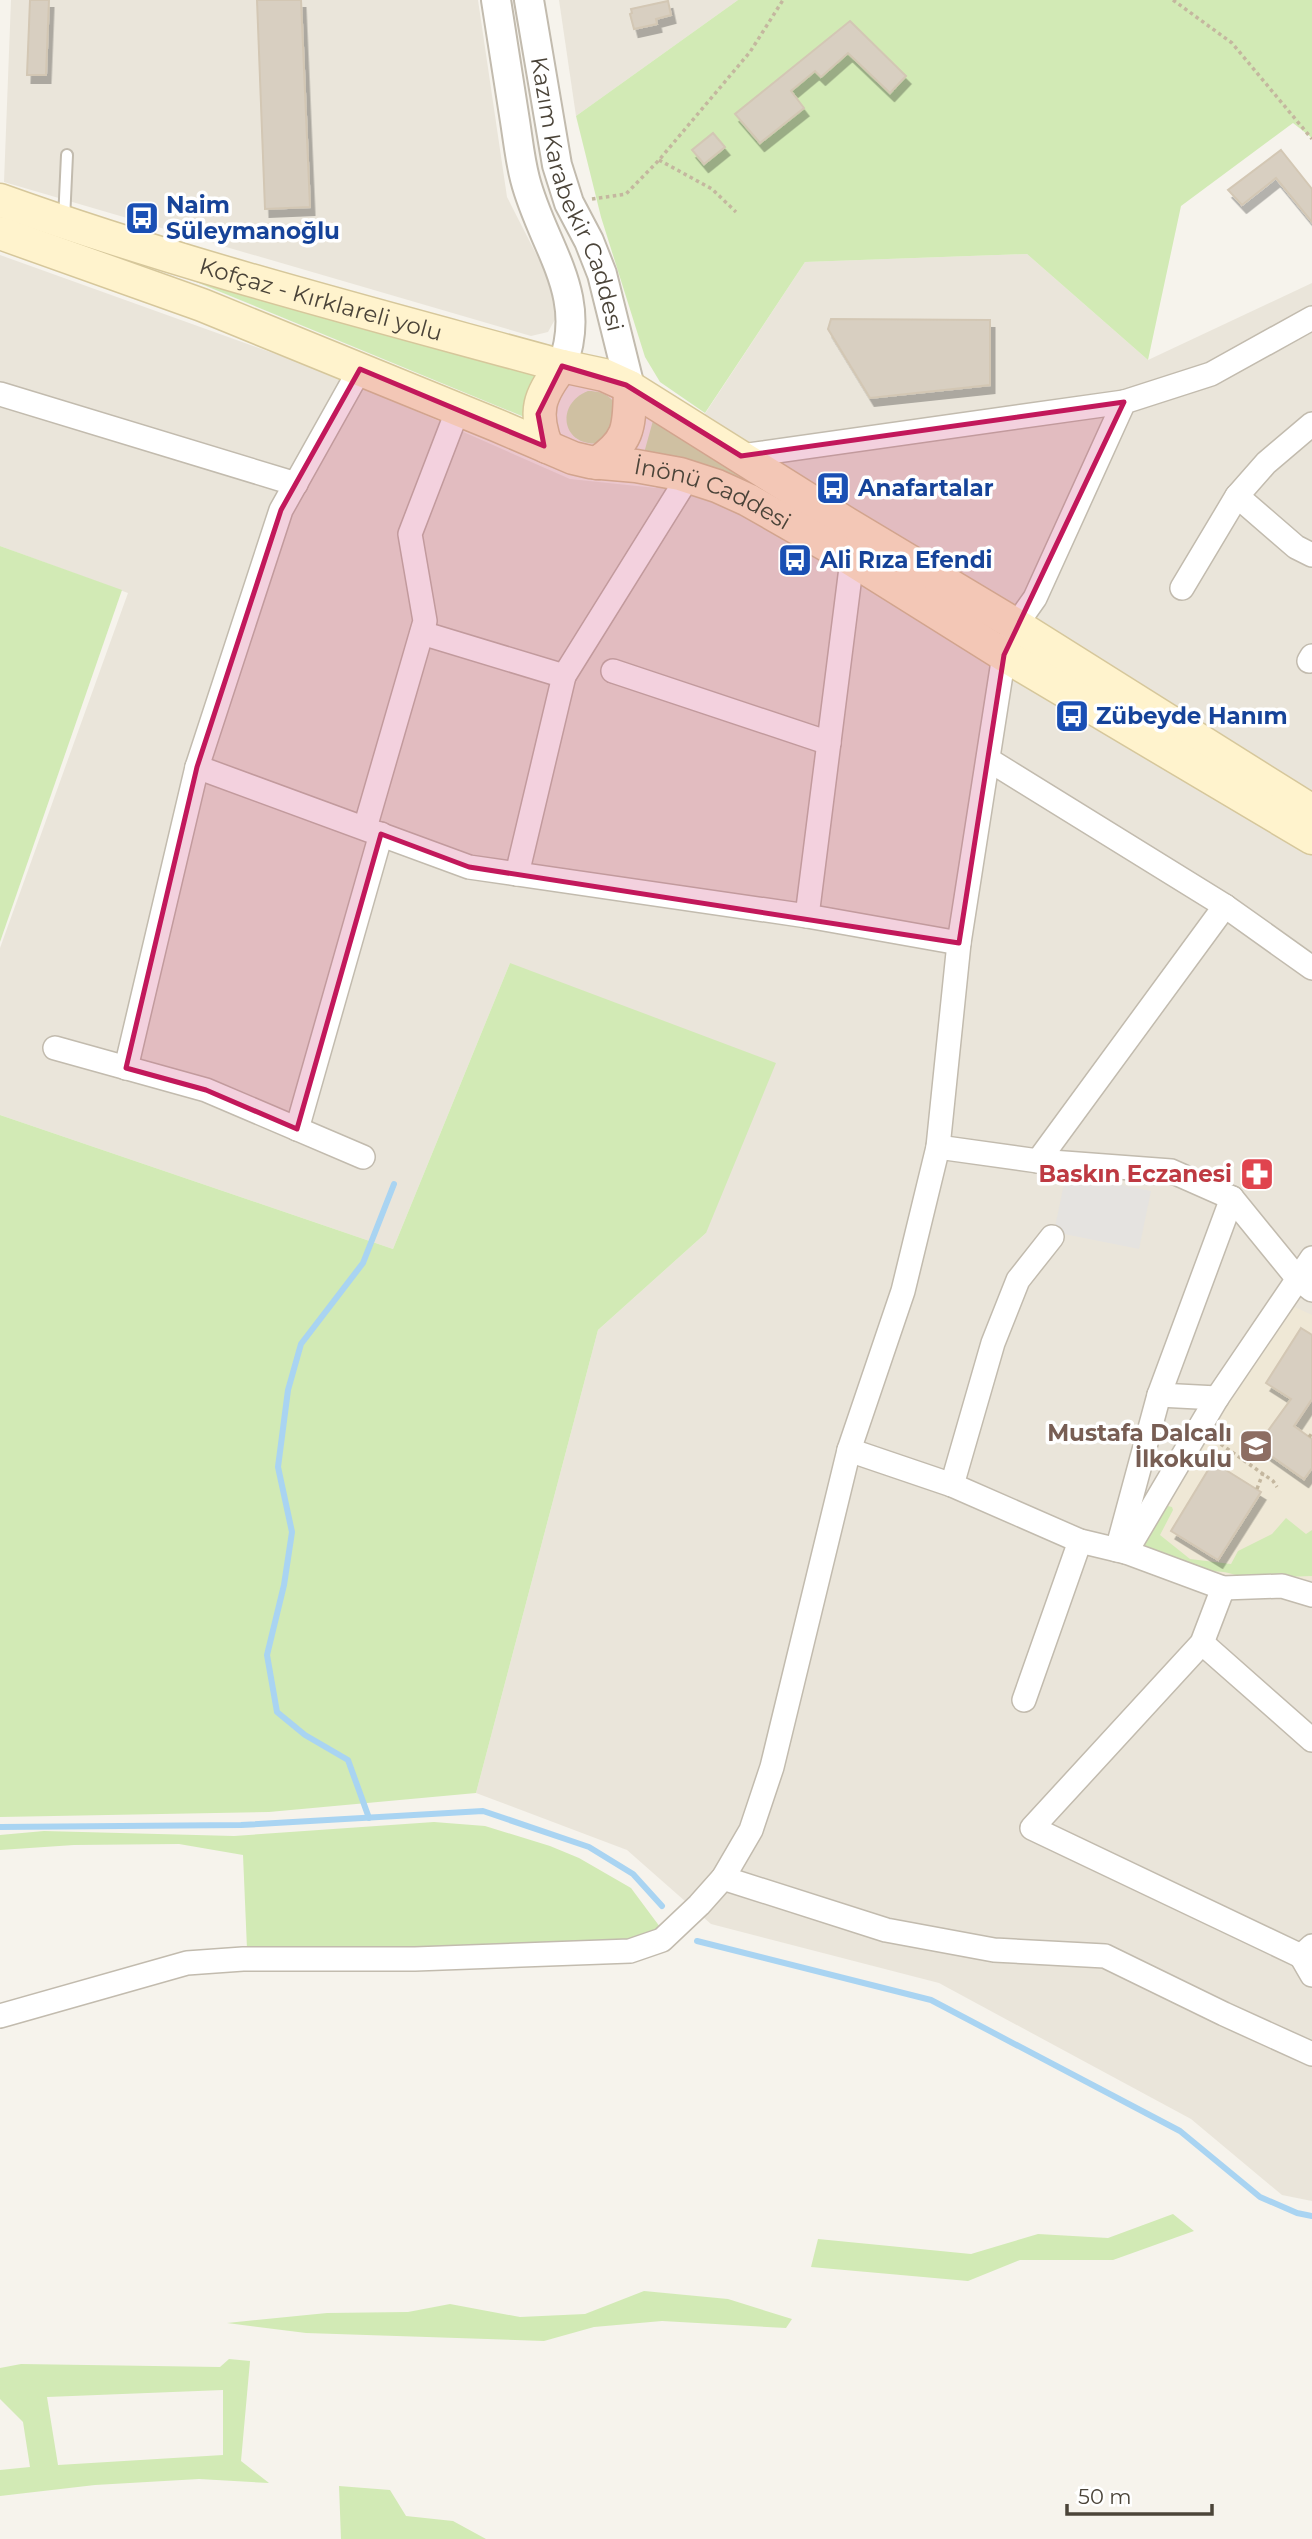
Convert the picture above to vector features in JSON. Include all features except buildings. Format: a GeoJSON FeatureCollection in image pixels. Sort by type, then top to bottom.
{"type":"FeatureCollection","features":[{"type":"Feature","properties":{"kind":"main road","name":"Kofçaz - Kırklareli yolu"},"geometry":{"type":"LineString","coordinates":[[0,200],[217,272],[617,381]]}},
{"type":"Feature","properties":{"kind":"main road","name":"İnönü Caddesi"},"geometry":{"type":"LineString","coordinates":[[0,233],[202,305],[572,456],[688,477],[748,500],[1312,838]]}},
{"type":"Feature","properties":{"kind":"main road"},"geometry":{"type":"LineString","coordinates":[[562,366],[543,395],[538,414],[572,456],[616,450],[623,439],[629,417],[617,381]]}},
{"type":"Feature","properties":{"kind":"main road","name":"İnönü Caddesi"},"geometry":{"type":"LineString","coordinates":[[617,381],[1016,625],[1312,811]]}},
{"type":"Feature","properties":{"kind":"street","name":"Kazım Karabekir Caddesi"},"geometry":{"type":"LineString","coordinates":[[496,0],[524,178],[570,299],[572,316],[569,348],[562,366]]}},
{"type":"Feature","properties":{"kind":"street","name":"Kazım Karabekir Caddesi"},"geometry":{"type":"LineString","coordinates":[[529,0],[557,165],[569,203],[602,274],[617,381]]}},
{"type":"Feature","properties":{"kind":"street"},"geometry":{"type":"LineString","coordinates":[[741,456],[1124,402],[1211,374],[1312,317]]}},
{"type":"Feature","properties":{"kind":"street"},"geometry":{"type":"LineString","coordinates":[[126,1068],[197,767],[281,510],[360,369]]}},
{"type":"Feature","properties":{"kind":"street"},"geometry":{"type":"LineString","coordinates":[[0,394],[296,484]]}},
{"type":"Feature","properties":{"kind":"street"},"geometry":{"type":"LineString","coordinates":[[0,2016],[187,1963],[243,1959],[415,1959],[630,1951],[662,1940],[723,1878],[751,1830],[772,1767],[849,1450],[904,1291],[938,1147],[959,943],[1004,655],[1016,625],[1035,598],[1124,402]]}},
{"type":"Feature","properties":{"kind":"street"},"geometry":{"type":"LineString","coordinates":[[297,1129],[425,621],[410,534],[458,409]]}},
{"type":"Feature","properties":{"kind":"street"},"geometry":{"type":"LineString","coordinates":[[1182,588],[1237,496],[1266,463],[1312,424]]}},
{"type":"Feature","properties":{"kind":"street"},"geometry":{"type":"LineString","coordinates":[[517,874],[564,676],[688,477]]}},
{"type":"Feature","properties":{"kind":"street"},"geometry":{"type":"LineString","coordinates":[[1237,496],[1296,547],[1312,555]]}},
{"type":"Feature","properties":{"kind":"street"},"geometry":{"type":"LineString","coordinates":[[807,916],[852,560]]}},
{"type":"Feature","properties":{"kind":"street"},"geometry":{"type":"LineString","coordinates":[[422,633],[564,676]]}},
{"type":"Feature","properties":{"kind":"street"},"geometry":{"type":"LineString","coordinates":[[613,671],[829,743]]}},
{"type":"Feature","properties":{"kind":"street"},"geometry":{"type":"LineString","coordinates":[[989,760],[1225,906],[1312,968]]}},
{"type":"Feature","properties":{"kind":"street"},"geometry":{"type":"LineString","coordinates":[[197,767],[470,867],[807,916],[959,943]]}},
{"type":"Feature","properties":{"kind":"street"},"geometry":{"type":"LineString","coordinates":[[1038,1161],[1225,906]]}},
{"type":"Feature","properties":{"kind":"street"},"geometry":{"type":"LineString","coordinates":[[55,1048],[206,1090],[363,1157]]}},
{"type":"Feature","properties":{"kind":"street"},"geometry":{"type":"LineString","coordinates":[[938,1147],[1038,1161],[1171,1171],[1232,1198],[1305,1285]]}},
{"type":"Feature","properties":{"kind":"street"},"geometry":{"type":"LineString","coordinates":[[1122,1551],[1160,1395],[1232,1198]]}},
{"type":"Feature","properties":{"kind":"street"},"geometry":{"type":"LineString","coordinates":[[952,1485],[993,1343],[1018,1280],[1052,1237]]}},
{"type":"Feature","properties":{"kind":"street"},"geometry":{"type":"LineString","coordinates":[[1122,1551],[1217,1398],[1305,1285],[1312,1258]]}},
{"type":"Feature","properties":{"kind":"street"},"geometry":{"type":"LineString","coordinates":[[1160,1395],[1217,1398]]}},
{"type":"Feature","properties":{"kind":"street"},"geometry":{"type":"LineString","coordinates":[[849,1450],[952,1485],[1080,1541],[1122,1551],[1223,1588],[1282,1586],[1312,1595]]}},
{"type":"Feature","properties":{"kind":"street"},"geometry":{"type":"LineString","coordinates":[[1024,1700],[1080,1541]]}},
{"type":"Feature","properties":{"kind":"street"},"geometry":{"type":"LineString","coordinates":[[1223,1588],[1202,1643],[1032,1828],[1308,1959]]}},
{"type":"Feature","properties":{"kind":"street"},"geometry":{"type":"LineString","coordinates":[[1202,1643],[1312,1740]]}},
{"type":"Feature","properties":{"kind":"street"},"geometry":{"type":"LineString","coordinates":[[723,1878],[886,1930],[994,1950],[1105,1956],[1312,2054]]}},
{"type":"Feature","properties":{"kind":"lane"},"geometry":{"type":"LineString","coordinates":[[63,222],[67,155]]}},
{"type":"Feature","properties":{"kind":"path"},"geometry":{"type":"LineString","coordinates":[[569,203],[626,194],[659,160],[750,52],[783,0]]}},
{"type":"Feature","properties":{"kind":"path"},"geometry":{"type":"LineString","coordinates":[[1173,0],[1232,43],[1312,139]]}},
{"type":"Feature","properties":{"kind":"path"},"geometry":{"type":"LineString","coordinates":[[659,160],[712,189],[736,212]]}},
{"type":"Feature","properties":{"kind":"path"},"geometry":{"type":"LineString","coordinates":[[1198,1430],[1262,1473],[1277,1487]]}},
{"type":"Feature","properties":{"kind":"path"},"geometry":{"type":"LineString","coordinates":[[1257,1489],[1262,1473]]}},
{"type":"Feature","properties":{"kind":"highlighted area"},"geometry":{"type":"Polygon","coordinates":[[[562,366],[626,385],[741,456],[1124,402],[1004,655],[959,943],[469,867],[381,834],[297,1129],[206,1090],[126,1068],[197,767],[281,510],[360,369],[544,446],[538,414],[562,366]]]}},
{"type":"Feature","properties":{"kind":"shaded area"},"geometry":{"type":"Polygon","coordinates":[[[11,0],[478,0],[507,197],[553,287],[558,314],[548,332],[531,336],[4,182],[11,0]]]}},
{"type":"Feature","properties":{"kind":"shaded area"},"geometry":{"type":"Polygon","coordinates":[[[559,0],[738,0],[576,116],[559,0]]]}},
{"type":"Feature","properties":{"kind":"shaded area"},"geometry":{"type":"Polygon","coordinates":[[[1027,254],[1148,360],[1312,283],[1312,2201],[1282,2195],[1191,2119],[939,1983],[711,1924],[627,1850],[476,1793],[598,1330],[706,1233],[510,963],[393,1249],[0,1115],[0,948],[128,593],[0,546],[0,255],[334,375],[570,479],[656,488],[805,262],[1027,254]]]}},
{"type":"Feature","properties":{"kind":"shaded area"},"geometry":{"type":"Polygon","coordinates":[[[1066,1174],[1151,1191],[1139,1249],[1054,1232],[1066,1174]]]}},
{"type":"Feature","properties":{"kind":"shaded area","name":"Mustafa Dalcalı İlkokulu"},"geometry":{"type":"Polygon","coordinates":[[[1288,1304],[1312,1315],[1312,1580],[1235,1577],[1196,1572],[1154,1553],[1165,1503],[1288,1304]]]}},
{"type":"Feature","properties":{"kind":"green space"},"geometry":{"type":"Polygon","coordinates":[[[738,0],[1312,0],[1312,138],[1293,123],[1181,206],[1148,360],[1027,254],[805,262],[705,413],[660,382],[645,357],[601,217],[576,116],[738,0]]]}},
{"type":"Feature","properties":{"kind":"green space"},"geometry":{"type":"Polygon","coordinates":[[[189,279],[546,374],[529,419],[189,279]]]}},
{"type":"Feature","properties":{"kind":"green space"},"geometry":{"type":"Polygon","coordinates":[[[588,391],[609,397],[616,405],[620,417],[601,443],[588,443],[578,439],[567,424],[570,406],[588,391]]]}},
{"type":"Feature","properties":{"kind":"green space"},"geometry":{"type":"Polygon","coordinates":[[[654,417],[771,493],[694,465],[644,453],[654,417]]]}},
{"type":"Feature","properties":{"kind":"green space"},"geometry":{"type":"Polygon","coordinates":[[[0,546],[122,590],[0,942],[0,546]]]}},
{"type":"Feature","properties":{"kind":"green space"},"geometry":{"type":"Polygon","coordinates":[[[510,963],[776,1063],[706,1233],[598,1330],[476,1793],[269,1812],[0,1817],[0,1115],[393,1249],[510,963]]]}},
{"type":"Feature","properties":{"kind":"green space"},"geometry":{"type":"Polygon","coordinates":[[[1168,1506],[1173,1510],[1160,1535],[1190,1559],[1231,1564],[1238,1551],[1272,1534],[1286,1518],[1306,1534],[1312,1530],[1312,1576],[1255,1578],[1246,1581],[1225,1572],[1195,1570],[1168,1560],[1148,1550],[1138,1541],[1168,1506]]]}},
{"type":"Feature","properties":{"kind":"green space"},"geometry":{"type":"Polygon","coordinates":[[[434,1822],[485,1826],[579,1858],[631,1888],[660,1927],[634,1941],[513,1947],[247,1949],[243,1855],[179,1844],[74,1845],[0,1850],[0,1835],[44,1831],[234,1836],[434,1822]]]}},
{"type":"Feature","properties":{"kind":"green space"},"geometry":{"type":"Polygon","coordinates":[[[1173,2214],[1194,2231],[1113,2260],[1020,2260],[968,2281],[811,2267],[818,2239],[971,2254],[1038,2234],[1108,2238],[1173,2214]]]}},
{"type":"Feature","properties":{"kind":"green space"},"geometry":{"type":"Polygon","coordinates":[[[644,2291],[728,2299],[792,2319],[786,2328],[662,2321],[594,2327],[544,2341],[306,2333],[227,2323],[327,2313],[408,2312],[450,2304],[520,2317],[585,2314],[644,2291]]]}},
{"type":"Feature","properties":{"kind":"green space"},"geometry":{"type":"Polygon","coordinates":[[[229,2359],[250,2361],[241,2461],[269,2483],[199,2479],[95,2485],[0,2496],[0,2470],[30,2467],[23,2422],[0,2399],[0,2368],[21,2364],[220,2367],[229,2359]],[[223,2390],[47,2397],[58,2465],[223,2455],[223,2390]]]}},
{"type":"Feature","properties":{"kind":"green space"},"geometry":{"type":"Polygon","coordinates":[[[339,2486],[390,2490],[406,2516],[453,2521],[486,2539],[341,2539],[339,2486]]]}},
{"type":"Feature","properties":{"kind":"waterway"},"geometry":{"type":"LineString","coordinates":[[369,1818],[348,1760],[305,1735],[277,1712],[267,1655],[284,1585],[292,1532],[278,1467],[288,1390],[301,1344],[363,1263],[394,1184]]}},
{"type":"Feature","properties":{"kind":"waterway"},"geometry":{"type":"LineString","coordinates":[[0,1827],[241,1825],[483,1811],[589,1847],[633,1874],[662,1906]]}},
{"type":"Feature","properties":{"kind":"waterway"},"geometry":{"type":"LineString","coordinates":[[697,1941],[931,2000],[1180,2131],[1260,2197],[1297,2213],[1312,2216]]}},
{"type":"Feature","properties":{"kind":"place","name":"Naim Süleymanoğlu"},"geometry":{"type":"Point","coordinates":[142,218]}},
{"type":"Feature","properties":{"kind":"place","name":"Anafartalar"},"geometry":{"type":"Point","coordinates":[833,488]}},
{"type":"Feature","properties":{"kind":"place","name":"Ali Rıza Efendi"},"geometry":{"type":"Point","coordinates":[795,560]}},
{"type":"Feature","properties":{"kind":"place","name":"Zübeyde Hanım"},"geometry":{"type":"Point","coordinates":[1072,716]}},
{"type":"Feature","properties":{"kind":"place","name":"Baskın Eczanesi"},"geometry":{"type":"Point","coordinates":[1257,1174]}},
{"type":"Feature","properties":{"kind":"place","name":"Mustafa Dalcalı İlkokulu"},"geometry":{"type":"Point","coordinates":[1256,1446]}}]}
